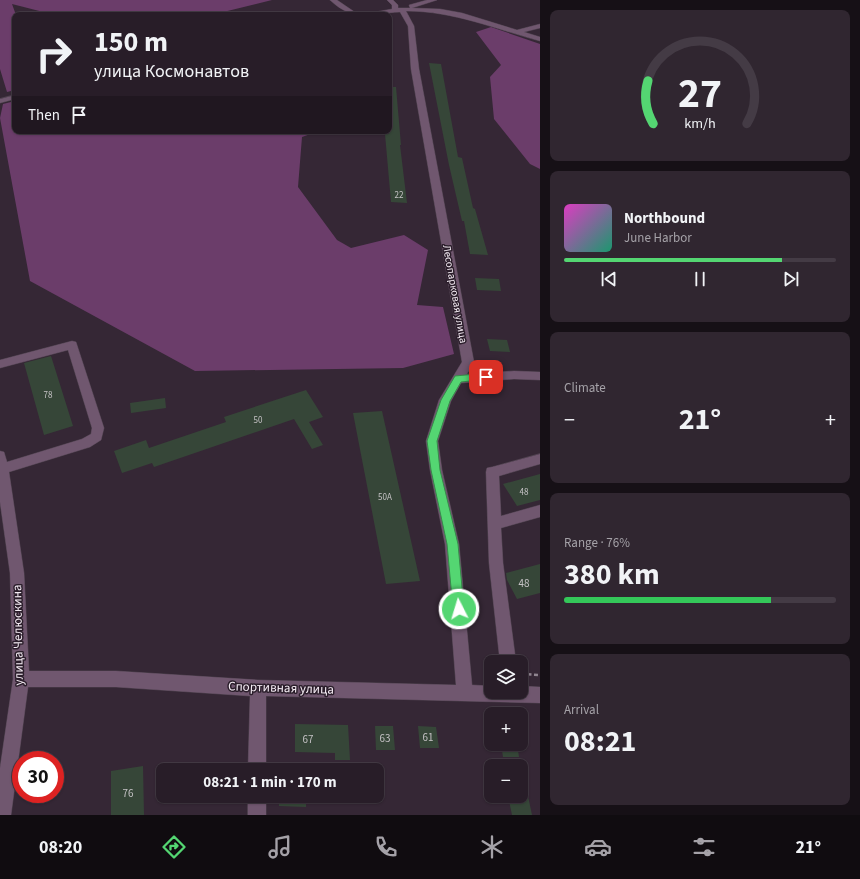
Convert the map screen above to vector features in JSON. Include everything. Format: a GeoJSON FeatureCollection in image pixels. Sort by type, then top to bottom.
{"type":"FeatureCollection","features":[{"type":"Feature","properties":{"kind":"street"},"geometry":{"type":"LineString","coordinates":[[332,0],[351,12]]}},
{"type":"Feature","properties":{"kind":"street","name":"Лесопарковая улица"},"geometry":{"type":"LineString","coordinates":[[390,0],[394,5],[402,10],[411,26],[415,69],[468,362],[445,400],[432,441],[436,470],[452,544],[465,693]]}},
{"type":"Feature","properties":{"kind":"street"},"geometry":{"type":"LineString","coordinates":[[402,10],[412,5],[434,0]]}},
{"type":"Feature","properties":{"kind":"street"},"geometry":{"type":"LineString","coordinates":[[386,12],[402,10],[452,13],[540,39]]}},
{"type":"Feature","properties":{"kind":"street"},"geometry":{"type":"LineString","coordinates":[[517,32],[540,26]]}},
{"type":"Feature","properties":{"kind":"street"},"geometry":{"type":"LineString","coordinates":[[0,101],[12,98]]}},
{"type":"Feature","properties":{"kind":"street"},"geometry":{"type":"LineString","coordinates":[[0,364],[72,345],[98,428],[97,437],[86,444],[1,462]]}},
{"type":"Feature","properties":{"kind":"street"},"geometry":{"type":"LineString","coordinates":[[458,378],[514,375],[540,376]]}},
{"type":"Feature","properties":{"kind":"street"},"geometry":{"type":"LineString","coordinates":[[507,655],[496,563],[492,472],[540,459]]}},
{"type":"Feature","properties":{"kind":"street","name":"улица Челюскина"},"geometry":{"type":"LineString","coordinates":[[1,462],[17,573],[21,679],[3,781],[2,815]]}},
{"type":"Feature","properties":{"kind":"street"},"geometry":{"type":"LineString","coordinates":[[494,524],[540,511]]}},
{"type":"Feature","properties":{"kind":"street","name":"Спортивная улица"},"geometry":{"type":"LineString","coordinates":[[21,679],[116,679],[258,688],[484,693]]}},
{"type":"Feature","properties":{"kind":"street"},"geometry":{"type":"LineString","coordinates":[[257,763],[258,688]]}},
{"type":"Feature","properties":{"kind":"street","name":"Спортивная улица"},"geometry":{"type":"LineString","coordinates":[[528,694],[540,695]]}},
{"type":"Feature","properties":{"kind":"street"},"geometry":{"type":"LineString","coordinates":[[257,803],[257,815]]}},
{"type":"Feature","properties":{"kind":"path"},"geometry":{"type":"LineString","coordinates":[[528,674],[540,675]]}},
{"type":"Feature","properties":{"kind":"shaded area"},"geometry":{"type":"Polygon","coordinates":[[[0,0],[272,0],[223,12],[43,12],[12,4],[15,12],[12,12],[12,91],[7,92],[0,69],[0,0]]]}},
{"type":"Feature","properties":{"kind":"shaded area"},"geometry":{"type":"Polygon","coordinates":[[[491,27],[540,44],[540,169],[530,164],[494,119],[490,77],[501,65],[476,32],[491,27]]]}},
{"type":"Feature","properties":{"kind":"shaded area"},"geometry":{"type":"Polygon","coordinates":[[[12,102],[12,134],[310,134],[302,137],[298,187],[337,240],[351,248],[404,235],[428,250],[417,305],[443,307],[454,354],[403,368],[195,371],[30,281],[0,118],[3,104],[12,102]]]}},
{"type":"Feature","properties":{"kind":"building"},"geometry":{"type":"Polygon","coordinates":[[[429,63],[441,64],[458,157],[462,158],[473,208],[475,209],[488,255],[470,254],[464,221],[462,221],[449,165],[429,63]]]}},
{"type":"Feature","properties":{"kind":"building"},"geometry":{"type":"Polygon","coordinates":[[[392,87],[396,87],[400,145],[407,203],[391,202],[385,134],[392,134],[392,87]]]}},
{"type":"Feature","properties":{"kind":"building"},"geometry":{"type":"Polygon","coordinates":[[[475,278],[499,279],[501,291],[477,290],[475,278]]]}},
{"type":"Feature","properties":{"kind":"building"},"geometry":{"type":"Polygon","coordinates":[[[487,339],[507,340],[510,352],[490,351],[487,339]]]}},
{"type":"Feature","properties":{"kind":"building"},"geometry":{"type":"Polygon","coordinates":[[[51,356],[73,426],[44,435],[24,363],[51,356]]]}},
{"type":"Feature","properties":{"kind":"building"},"geometry":{"type":"Polygon","coordinates":[[[306,390],[323,417],[309,422],[323,445],[312,449],[294,419],[154,467],[152,463],[122,473],[114,451],[146,440],[149,448],[226,422],[224,417],[306,390]]]}},
{"type":"Feature","properties":{"kind":"building"},"geometry":{"type":"Polygon","coordinates":[[[165,398],[166,408],[131,413],[130,403],[165,398]]]}},
{"type":"Feature","properties":{"kind":"building"},"geometry":{"type":"Polygon","coordinates":[[[382,411],[420,581],[386,584],[353,413],[382,411]]]}},
{"type":"Feature","properties":{"kind":"building"},"geometry":{"type":"Polygon","coordinates":[[[540,474],[540,500],[517,506],[503,484],[540,474]]]}},
{"type":"Feature","properties":{"kind":"building"},"geometry":{"type":"Polygon","coordinates":[[[540,564],[540,593],[517,599],[507,580],[506,573],[540,564]]]}},
{"type":"Feature","properties":{"kind":"building"},"geometry":{"type":"Polygon","coordinates":[[[295,724],[348,725],[350,760],[335,760],[335,753],[295,752],[295,724]]]}},
{"type":"Feature","properties":{"kind":"building"},"geometry":{"type":"Polygon","coordinates":[[[375,726],[393,726],[395,750],[376,750],[375,726]]]}},
{"type":"Feature","properties":{"kind":"building"},"geometry":{"type":"Polygon","coordinates":[[[418,726],[436,727],[439,748],[420,748],[418,726]]]}},
{"type":"Feature","properties":{"kind":"building"},"geometry":{"type":"Polygon","coordinates":[[[502,751],[518,751],[519,757],[503,757],[502,751]]]}},
{"type":"Feature","properties":{"kind":"building"},"geometry":{"type":"Polygon","coordinates":[[[143,766],[144,815],[111,815],[111,771],[143,766]]]}},
{"type":"Feature","properties":{"kind":"building"},"geometry":{"type":"Polygon","coordinates":[[[528,796],[532,815],[512,815],[509,803],[528,803],[528,796]]]}},
{"type":"Feature","properties":{"kind":"building"},"geometry":{"type":"Polygon","coordinates":[[[279,803],[306,803],[306,807],[279,806],[279,803]]]}},
{"type":"Feature","properties":{"kind":"route"},"geometry":{"type":"LineString","coordinates":[[459,609],[452,544],[436,470],[432,441],[445,400],[458,378],[486,377]]}}]}
